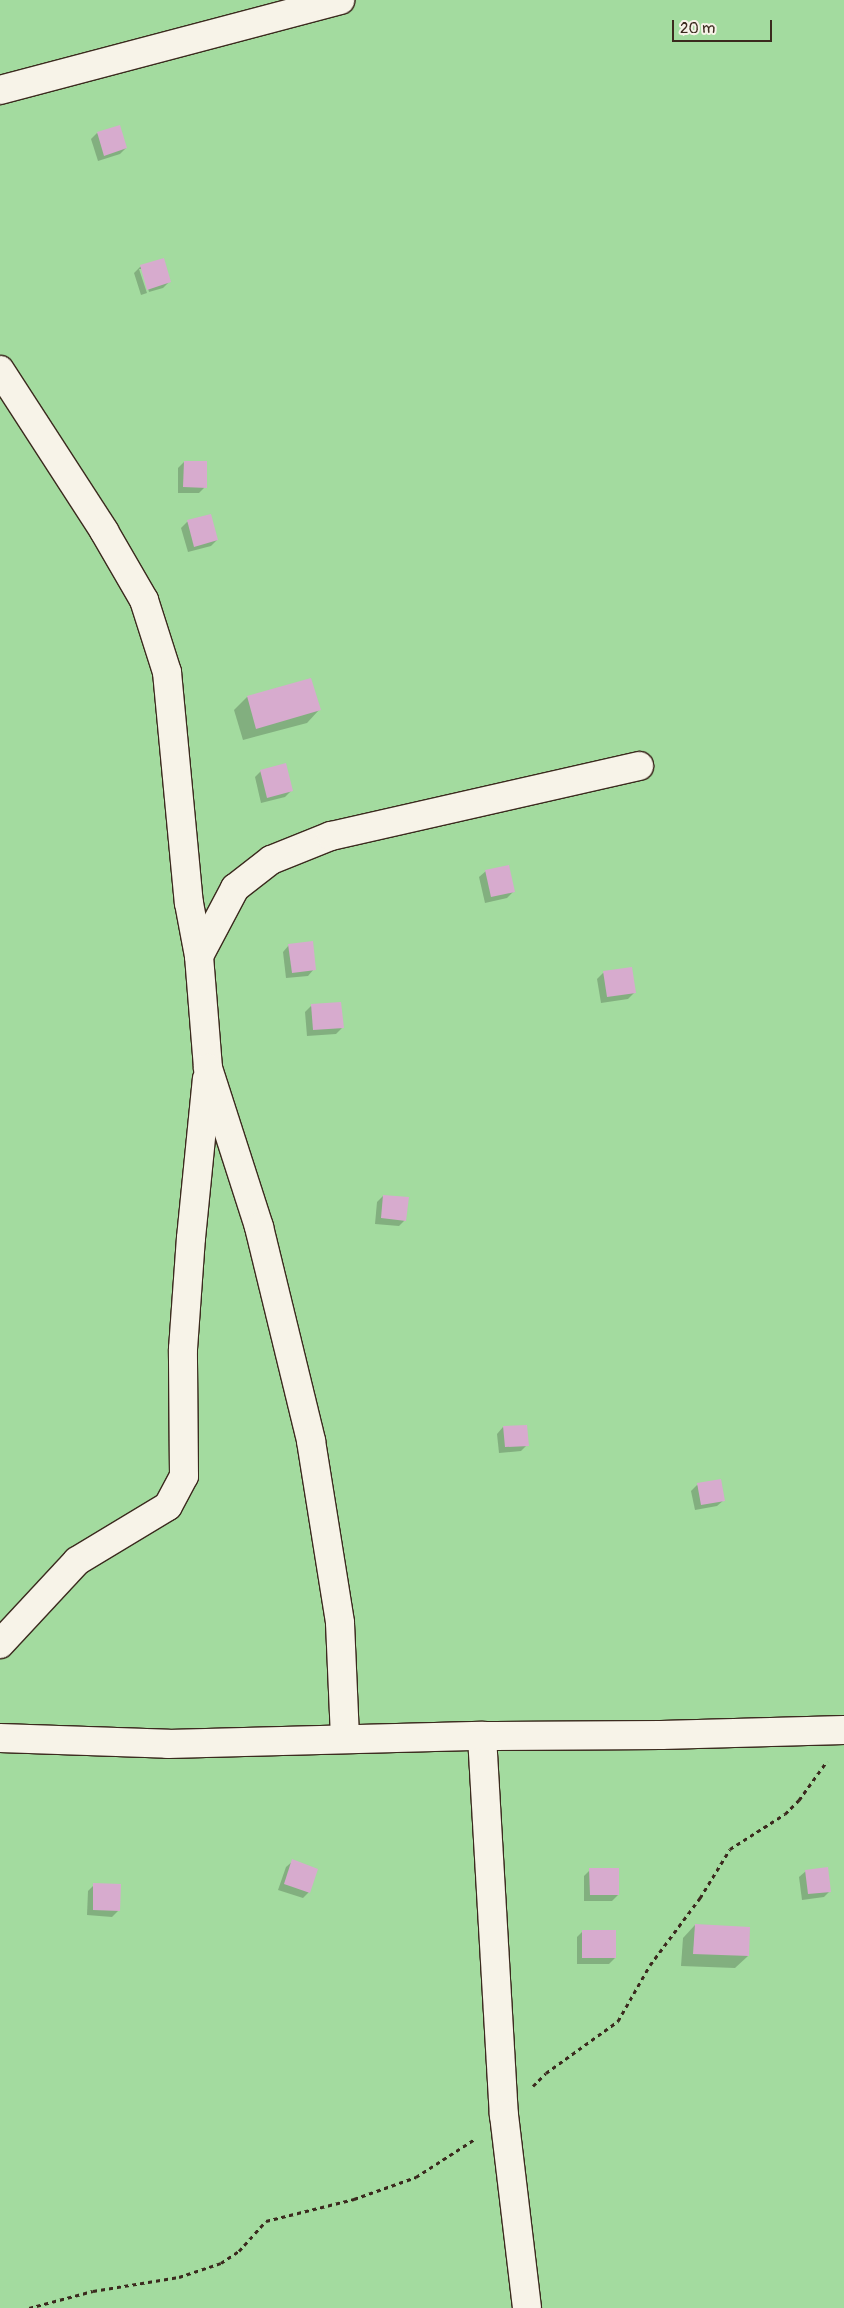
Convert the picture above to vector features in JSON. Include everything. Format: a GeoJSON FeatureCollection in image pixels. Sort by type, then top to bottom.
{"type":"FeatureCollection","features":[{"type":"Feature","properties":{"kind":"street"},"geometry":{"type":"LineString","coordinates":[[0,90],[340,0]]}},
{"type":"Feature","properties":{"kind":"street"},"geometry":{"type":"LineString","coordinates":[[0,370],[104,531],[144,600],[167,672],[189,903],[199,956],[208,1068],[191,1238],[183,1349],[184,1476],[168,1506],[77,1561],[0,1644]]}},
{"type":"Feature","properties":{"kind":"street"},"geometry":{"type":"LineString","coordinates":[[199,956],[235,888],[270,860],[331,836],[639,766]]}},
{"type":"Feature","properties":{"kind":"street"},"geometry":{"type":"LineString","coordinates":[[208,1068],[259,1227],[311,1441],[340,1623],[345,1739]]}},
{"type":"Feature","properties":{"kind":"street"},"geometry":{"type":"LineString","coordinates":[[0,1738],[168,1744],[482,1736],[661,1736],[844,1730]]}},
{"type":"Feature","properties":{"kind":"street"},"geometry":{"type":"LineString","coordinates":[[482,1736],[504,2115],[527,2308]]}},
{"type":"Feature","properties":{"kind":"green space"},"geometry":{"type":"Polygon","coordinates":[[[0,0],[844,0],[844,2308],[0,2308],[0,0]]]}},
{"type":"Feature","properties":{"kind":"building"},"geometry":{"type":"Polygon","coordinates":[[[120,125],[127,148],[104,156],[97,132],[120,125]]]}},
{"type":"Feature","properties":{"kind":"building"},"geometry":{"type":"Polygon","coordinates":[[[164,258],[171,282],[147,290],[140,265],[164,258]]]}},
{"type":"Feature","properties":{"kind":"building"},"geometry":{"type":"Polygon","coordinates":[[[184,461],[207,461],[207,488],[183,487],[184,461]]]}},
{"type":"Feature","properties":{"kind":"building"},"geometry":{"type":"Polygon","coordinates":[[[211,514],[218,540],[194,547],[187,520],[211,514]]]}},
{"type":"Feature","properties":{"kind":"building"},"geometry":{"type":"Polygon","coordinates":[[[311,678],[321,710],[256,729],[247,696],[311,678]]]}},
{"type":"Feature","properties":{"kind":"building"},"geometry":{"type":"Polygon","coordinates":[[[286,763],[293,791],[267,798],[260,770],[286,763]]]}},
{"type":"Feature","properties":{"kind":"building"},"geometry":{"type":"Polygon","coordinates":[[[509,865],[515,892],[491,897],[485,870],[509,865]]]}},
{"type":"Feature","properties":{"kind":"building"},"geometry":{"type":"Polygon","coordinates":[[[313,941],[316,970],[292,973],[288,944],[313,941]]]}},
{"type":"Feature","properties":{"kind":"building"},"geometry":{"type":"Polygon","coordinates":[[[632,967],[636,993],[607,997],[603,971],[632,967]]]}},
{"type":"Feature","properties":{"kind":"building"},"geometry":{"type":"Polygon","coordinates":[[[341,1002],[344,1028],[313,1030],[311,1004],[341,1002]]]}},
{"type":"Feature","properties":{"kind":"building"},"geometry":{"type":"Polygon","coordinates":[[[383,1195],[409,1197],[406,1221],[381,1218],[383,1195]]]}},
{"type":"Feature","properties":{"kind":"building"},"geometry":{"type":"Polygon","coordinates":[[[527,1425],[529,1446],[505,1447],[503,1426],[527,1425]]]}},
{"type":"Feature","properties":{"kind":"building"},"geometry":{"type":"Polygon","coordinates":[[[721,1479],[725,1501],[701,1505],[697,1483],[721,1479]]]}},
{"type":"Feature","properties":{"kind":"building"},"geometry":{"type":"Polygon","coordinates":[[[292,1859],[318,1869],[310,1893],[284,1884],[292,1859]]]}},
{"type":"Feature","properties":{"kind":"building"},"geometry":{"type":"Polygon","coordinates":[[[828,1867],[831,1892],[808,1894],[805,1870],[828,1867]]]}},
{"type":"Feature","properties":{"kind":"building"},"geometry":{"type":"Polygon","coordinates":[[[589,1868],[619,1868],[619,1895],[590,1895],[589,1868]]]}},
{"type":"Feature","properties":{"kind":"building"},"geometry":{"type":"Polygon","coordinates":[[[93,1883],[121,1884],[120,1911],[93,1910],[93,1883]]]}},
{"type":"Feature","properties":{"kind":"building"},"geometry":{"type":"Polygon","coordinates":[[[695,1924],[750,1927],[749,1956],[693,1954],[695,1924]]]}},
{"type":"Feature","properties":{"kind":"building"},"geometry":{"type":"Polygon","coordinates":[[[582,1930],[616,1930],[616,1958],[582,1958],[582,1930]]]}}]}
